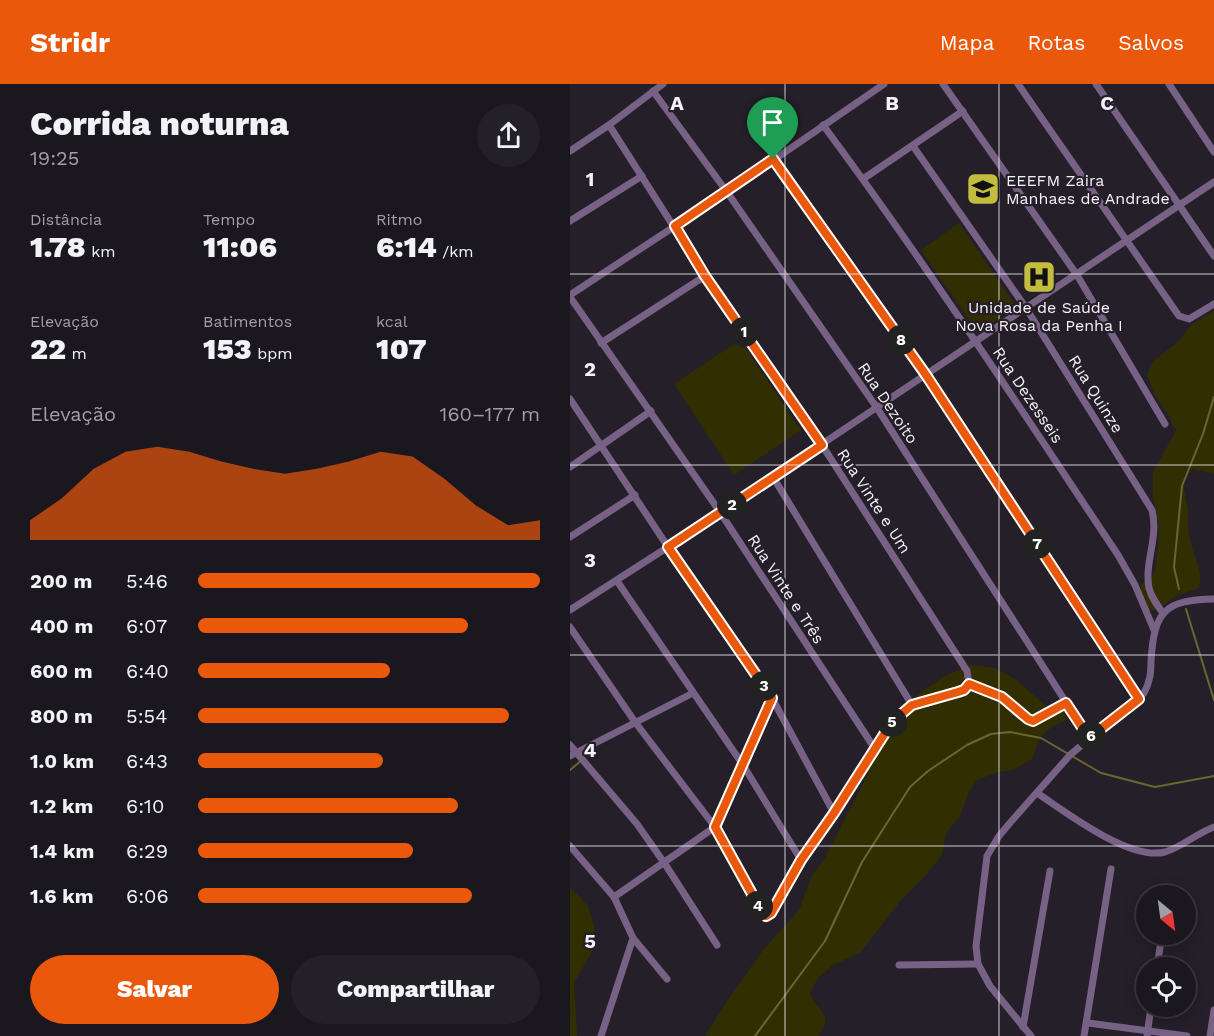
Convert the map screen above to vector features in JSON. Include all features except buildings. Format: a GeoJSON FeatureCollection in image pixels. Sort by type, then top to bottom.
{"type":"FeatureCollection","features":[{"type":"Feature","properties":{"kind":"street"},"geometry":{"type":"LineString","coordinates":[[570,151],[663,84]]}},
{"type":"Feature","properties":{"kind":"street"},"geometry":{"type":"LineString","coordinates":[[570,296],[884,84]]}},
{"type":"Feature","properties":{"kind":"street"},"geometry":{"type":"LineString","coordinates":[[943,84],[1077,275],[1165,424]]}},
{"type":"Feature","properties":{"kind":"street"},"geometry":{"type":"LineString","coordinates":[[1018,84],[1179,316],[1185,320],[1193,318],[1214,304]]}},
{"type":"Feature","properties":{"kind":"street"},"geometry":{"type":"LineString","coordinates":[[1096,84],[1214,256]]}},
{"type":"Feature","properties":{"kind":"street"},"geometry":{"type":"LineString","coordinates":[[1169,84],[1214,152]]}},
{"type":"Feature","properties":{"kind":"street","name":"Rua Dezoito"},"geometry":{"type":"LineString","coordinates":[[653,91],[727,192],[877,408],[1089,738]]}},
{"type":"Feature","properties":{"kind":"street"},"geometry":{"type":"LineString","coordinates":[[863,179],[963,111]]}},
{"type":"Feature","properties":{"kind":"street","name":"Rua Vinte e Um"},"geometry":{"type":"LineString","coordinates":[[609,125],[705,276],[822,445],[967,671],[969,684]]}},
{"type":"Feature","properties":{"kind":"street","name":"Rua Dezesseis"},"geometry":{"type":"LineString","coordinates":[[823,125],[976,342],[1127,571],[1154,630]]}},
{"type":"Feature","properties":{"kind":"street","name":"Rua Quinze"},"geometry":{"type":"LineString","coordinates":[[913,146],[1026,308],[1152,510],[1155,530],[1148,581],[1153,598],[1163,614]]}},
{"type":"Feature","properties":{"kind":"street"},"geometry":{"type":"LineString","coordinates":[[773,159],[926,375],[1139,699]]}},
{"type":"Feature","properties":{"kind":"street"},"geometry":{"type":"LineString","coordinates":[[570,221],[642,176]]}},
{"type":"Feature","properties":{"kind":"street"},"geometry":{"type":"LineString","coordinates":[[570,610],[822,445],[1214,182]]}},
{"type":"Feature","properties":{"kind":"street"},"geometry":{"type":"LineString","coordinates":[[601,343],[705,276]]}},
{"type":"Feature","properties":{"kind":"street","name":"Rua Vinte e Três"},"geometry":{"type":"LineString","coordinates":[[570,296],[720,512],[875,749]]}},
{"type":"Feature","properties":{"kind":"street"},"geometry":{"type":"LineString","coordinates":[[570,399],[772,698],[834,813]]}},
{"type":"Feature","properties":{"kind":"street"},"geometry":{"type":"LineString","coordinates":[[570,466],[651,411]]}},
{"type":"Feature","properties":{"kind":"street"},"geometry":{"type":"LineString","coordinates":[[773,477],[912,705]]}},
{"type":"Feature","properties":{"kind":"street"},"geometry":{"type":"LineString","coordinates":[[570,537],[635,495]]}},
{"type":"Feature","properties":{"kind":"street"},"geometry":{"type":"LineString","coordinates":[[617,581],[743,765],[801,860]]}},
{"type":"Feature","properties":{"kind":"street"},"geometry":{"type":"LineString","coordinates":[[1031,1036],[990,986],[978,964],[976,946],[987,856],[999,836],[1070,755],[1139,699],[1148,686],[1154,630],[1163,614],[1169,608],[1184,601],[1214,599]]}},
{"type":"Feature","properties":{"kind":"street"},"geometry":{"type":"LineString","coordinates":[[570,627],[634,722],[715,827],[766,916],[771,913],[801,860],[892,722],[912,705],[964,690],[969,684],[1002,697],[1033,721],[1066,703]]}},
{"type":"Feature","properties":{"kind":"street"},"geometry":{"type":"LineString","coordinates":[[573,754],[693,693]]}},
{"type":"Feature","properties":{"kind":"street"},"geometry":{"type":"LineString","coordinates":[[614,897],[665,864],[715,827],[772,698]]}},
{"type":"Feature","properties":{"kind":"street"},"geometry":{"type":"LineString","coordinates":[[570,745],[573,754],[624,808],[665,864],[717,945]]}},
{"type":"Feature","properties":{"kind":"street"},"geometry":{"type":"LineString","coordinates":[[1037,793],[1099,833],[1128,847],[1142,850],[1166,852],[1214,827]]}},
{"type":"Feature","properties":{"kind":"street"},"geometry":{"type":"LineString","coordinates":[[570,846],[614,897],[633,938],[668,979]]}},
{"type":"Feature","properties":{"kind":"street"},"geometry":{"type":"LineString","coordinates":[[1084,1036],[1088,1023],[1111,869]]}},
{"type":"Feature","properties":{"kind":"street"},"geometry":{"type":"LineString","coordinates":[[1023,1027],[1050,871]]}},
{"type":"Feature","properties":{"kind":"street"},"geometry":{"type":"LineString","coordinates":[[601,1036],[633,938]]}},
{"type":"Feature","properties":{"kind":"street"},"geometry":{"type":"LineString","coordinates":[[899,965],[978,964]]}},
{"type":"Feature","properties":{"kind":"street"},"geometry":{"type":"LineString","coordinates":[[1210,1036],[1214,1010]]}},
{"type":"Feature","properties":{"kind":"street"},"geometry":{"type":"LineString","coordinates":[[1147,1033],[1149,1017]]}},
{"type":"Feature","properties":{"kind":"street"},"geometry":{"type":"LineString","coordinates":[[1088,1023],[1147,1033],[1187,1036]]}},
{"type":"Feature","properties":{"kind":"shaded area"},"geometry":{"type":"Polygon","coordinates":[[[959,223],[1016,306],[978,333],[921,250],[959,223]]]}},
{"type":"Feature","properties":{"kind":"shaded area"},"geometry":{"type":"Polygon","coordinates":[[[1214,311],[1214,474],[1193,469],[1187,470],[1184,479],[1189,535],[1199,571],[1199,588],[1176,596],[1155,610],[1147,610],[1140,592],[1141,584],[1151,579],[1155,571],[1158,547],[1159,523],[1153,499],[1153,472],[1177,429],[1174,428],[1170,417],[1154,394],[1147,375],[1153,361],[1179,341],[1191,325],[1214,311]]]}},
{"type":"Feature","properties":{"kind":"shaded area"},"geometry":{"type":"Polygon","coordinates":[[[740,340],[801,430],[734,475],[674,384],[740,340]]]}},
{"type":"Feature","properties":{"kind":"shaded area"},"geometry":{"type":"Polygon","coordinates":[[[970,665],[995,668],[1015,679],[1045,705],[1065,710],[1067,720],[1051,727],[1040,738],[1032,759],[1013,770],[998,772],[977,780],[969,792],[960,816],[946,833],[942,855],[926,875],[902,899],[860,953],[833,965],[818,978],[810,993],[825,1018],[823,1029],[818,1036],[705,1036],[763,950],[799,910],[811,877],[825,858],[892,721],[921,692],[945,676],[970,665]]]}},
{"type":"Feature","properties":{"kind":"shaded area"},"geometry":{"type":"Polygon","coordinates":[[[570,887],[588,906],[594,926],[595,946],[574,983],[577,1036],[570,1036],[570,887]]]}},
{"type":"Feature","properties":{"kind":"waterway"},"geometry":{"type":"LineString","coordinates":[[1179,589],[1174,567],[1182,486],[1203,434],[1214,397]]}},
{"type":"Feature","properties":{"kind":"waterway"},"geometry":{"type":"LineString","coordinates":[[1186,609],[1214,700]]}},
{"type":"Feature","properties":{"kind":"waterway"},"geometry":{"type":"LineString","coordinates":[[755,1036],[825,941],[862,862],[910,787],[928,771],[967,745],[991,734],[1010,732],[1041,738],[1101,773],[1155,787],[1214,776]]}},
{"type":"Feature","properties":{"kind":"waterway"},"geometry":{"type":"LineString","coordinates":[[570,770],[582,760]]}},
{"type":"Feature","properties":{"kind":"place","name":"EEEFM Zaira Manhaes de Andrade"},"geometry":{"type":"Point","coordinates":[983,189]}},
{"type":"Feature","properties":{"kind":"place","name":"Unidade de Saúde Nova Rosa da Penha I"},"geometry":{"type":"Point","coordinates":[1039,277]}},
{"type":"Feature","properties":{"kind":"route"},"geometry":{"type":"LineString","coordinates":[[773,159],[926,375],[1139,699],[1089,738],[1066,703],[1039,720],[1033,721],[1008,700],[969,684],[964,690],[912,705],[885,731],[834,813],[801,860],[771,913],[766,916],[715,827],[772,698],[668,547],[822,445],[705,276],[675,226],[773,159]]}}]}
